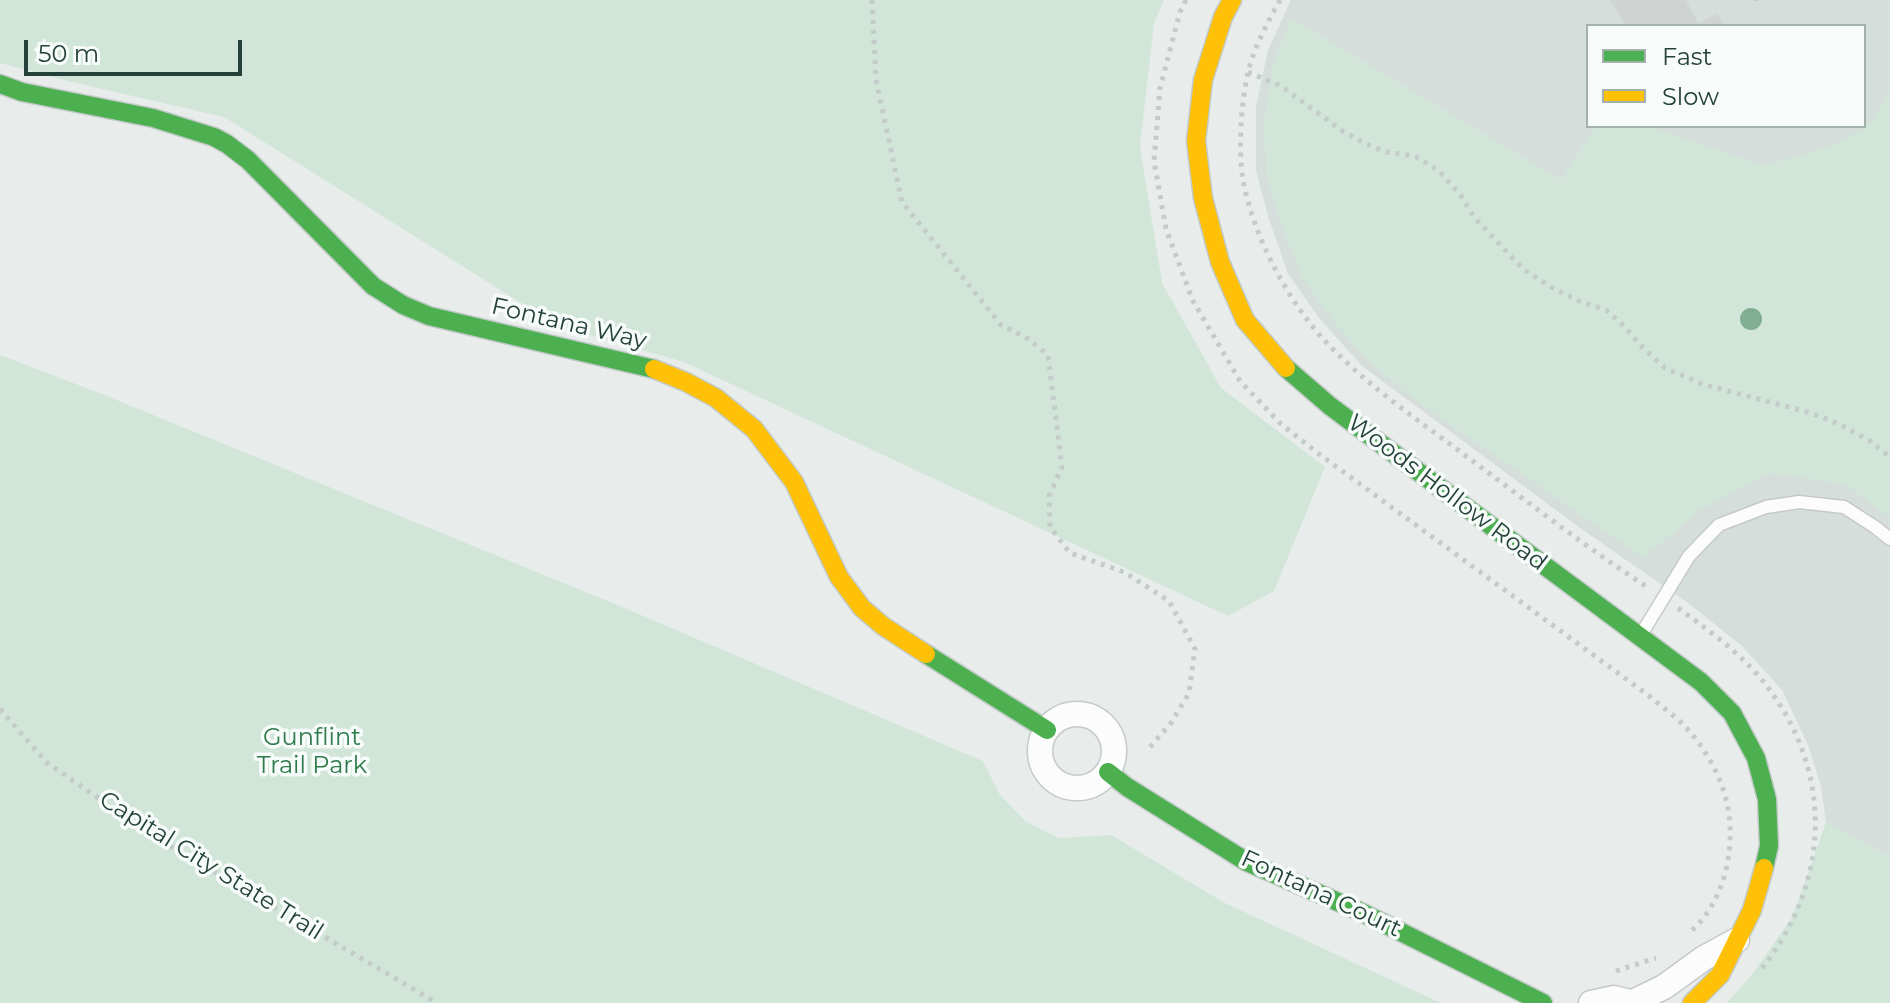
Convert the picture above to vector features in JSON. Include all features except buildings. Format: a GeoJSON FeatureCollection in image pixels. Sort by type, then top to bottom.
{"type":"FeatureCollection","features":[{"type":"Feature","properties":{"kind":"street","name":"Woods Hollow Road"},"geometry":{"type":"LineString","coordinates":[[1232,0],[1223,17],[1203,80],[1196,141],[1206,211],[1220,262],[1245,320],[1285,367],[1330,406],[1701,682],[1732,713],[1756,758],[1767,799],[1769,846],[1761,881],[1752,910],[1720,975],[1692,1003]]}},
{"type":"Feature","properties":{"kind":"street","name":"Fontana Way"},"geometry":{"type":"LineString","coordinates":[[0,84],[22,92],[153,118],[227,144],[248,160],[373,286],[416,311],[648,366],[716,398],[754,429],[794,482],[839,577],[862,608],[893,633],[1047,730]]}},
{"type":"Feature","properties":{"kind":"street"},"geometry":{"type":"LineString","coordinates":[[1080,714],[1093,718],[1111,736],[1113,760],[1108,772],[1100,781],[1078,789],[1056,782],[1042,763],[1040,752],[1047,730],[1068,715],[1080,714]]}},
{"type":"Feature","properties":{"kind":"street","name":"Fontana Court"},"geometry":{"type":"LineString","coordinates":[[1108,772],[1247,862],[1363,913],[1543,1003]]}},
{"type":"Feature","properties":{"kind":"street"},"geometry":{"type":"LineString","coordinates":[[1591,1003],[1614,998],[1634,1003],[1737,940]]}},
{"type":"Feature","properties":{"kind":"lane"},"geometry":{"type":"LineString","coordinates":[[1640,636],[1689,556],[1719,525],[1766,507],[1799,502],[1844,507],[1890,539]]}},
{"type":"Feature","properties":{"kind":"path"},"geometry":{"type":"LineString","coordinates":[[872,0],[876,80],[902,202],[1001,325],[1027,338],[1048,355],[1062,467],[1049,496],[1050,527],[1070,553],[1124,572],[1169,601],[1195,649],[1189,693],[1171,723],[1150,747]]}},
{"type":"Feature","properties":{"kind":"path"},"geometry":{"type":"LineString","coordinates":[[1186,0],[1160,88],[1154,161],[1166,229],[1193,301],[1240,381],[1280,423],[1648,695],[1689,731],[1722,783],[1731,832],[1723,884],[1700,925],[1688,934]]}},
{"type":"Feature","properties":{"kind":"path"},"geometry":{"type":"LineString","coordinates":[[1280,0],[1248,72],[1241,126],[1243,180],[1257,229],[1281,282],[1323,339],[1358,372],[1643,585]]}},
{"type":"Feature","properties":{"kind":"path"},"geometry":{"type":"LineString","coordinates":[[1248,72],[1281,86],[1364,143],[1386,152],[1415,156],[1439,171],[1462,197],[1474,217],[1523,269],[1579,301],[1606,310],[1665,368],[1729,393],[1811,413],[1839,424],[1870,441],[1890,457]]}},
{"type":"Feature","properties":{"kind":"path","name":"Capital City State Trail"},"geometry":{"type":"LineString","coordinates":[[0,709],[46,762],[155,837],[437,1003]]}},
{"type":"Feature","properties":{"kind":"path"},"geometry":{"type":"LineString","coordinates":[[1604,974],[1655,959],[1662,954]]}},
{"type":"Feature","properties":{"kind":"shaded area"},"geometry":{"type":"Polygon","coordinates":[[[1291,0],[1890,0],[1890,857],[1826,822],[1821,786],[1808,745],[1782,690],[1742,646],[1688,603],[1580,528],[1362,366],[1319,318],[1288,274],[1269,219],[1256,171],[1256,106],[1268,50],[1291,0]]]}},
{"type":"Feature","properties":{"kind":"green space"},"geometry":{"type":"Polygon","coordinates":[[[0,0],[1164,0],[1154,23],[1140,147],[1162,283],[1221,388],[1325,467],[1274,591],[1228,616],[684,362],[558,326],[224,117],[0,63],[0,0]]]}},
{"type":"Feature","properties":{"kind":"green space"},"geometry":{"type":"Polygon","coordinates":[[[1291,18],[1561,180],[1595,128],[1655,128],[1764,166],[1838,143],[1866,128],[1890,90],[1890,518],[1845,484],[1769,473],[1702,509],[1643,558],[1412,398],[1370,361],[1335,324],[1301,276],[1266,173],[1264,123],[1273,65],[1291,18]]]}},
{"type":"Feature","properties":{"kind":"green space","name":"Gunflint Trail Park"},"geometry":{"type":"Polygon","coordinates":[[[0,355],[615,604],[983,761],[1000,795],[1026,822],[1059,838],[1111,835],[1225,903],[1441,1003],[0,1003],[0,355]]]}},
{"type":"Feature","properties":{"kind":"green space"},"geometry":{"type":"Polygon","coordinates":[[[1826,822],[1890,857],[1890,1003],[1727,1003],[1753,973],[1793,916],[1826,822]]]}},
{"type":"Feature","properties":{"kind":"traffic: fast"},"geometry":{"type":"LineString","coordinates":[[0,84],[22,92],[153,118],[227,144],[248,160],[373,286],[403,305],[429,316],[654,369]]}},
{"type":"Feature","properties":{"kind":"traffic: fast"},"geometry":{"type":"LineString","coordinates":[[1286,368],[1330,406],[1701,682],[1732,713],[1756,758],[1767,799],[1769,846],[1764,868]]}},
{"type":"Feature","properties":{"kind":"traffic: fast"},"geometry":{"type":"LineString","coordinates":[[926,654],[1047,730]]}},
{"type":"Feature","properties":{"kind":"traffic: fast"},"geometry":{"type":"LineString","coordinates":[[1108,772],[1247,862],[1363,913],[1543,1003]]}},
{"type":"Feature","properties":{"kind":"traffic: slow"},"geometry":{"type":"LineString","coordinates":[[1232,0],[1223,17],[1203,80],[1196,141],[1203,198],[1220,262],[1245,320],[1286,368]]}},
{"type":"Feature","properties":{"kind":"traffic: slow"},"geometry":{"type":"LineString","coordinates":[[654,369],[716,398],[754,429],[794,482],[839,577],[862,608],[926,654]]}},
{"type":"Feature","properties":{"kind":"traffic: slow"},"geometry":{"type":"LineString","coordinates":[[1692,1003],[1720,975],[1752,910],[1764,868]]}}]}
